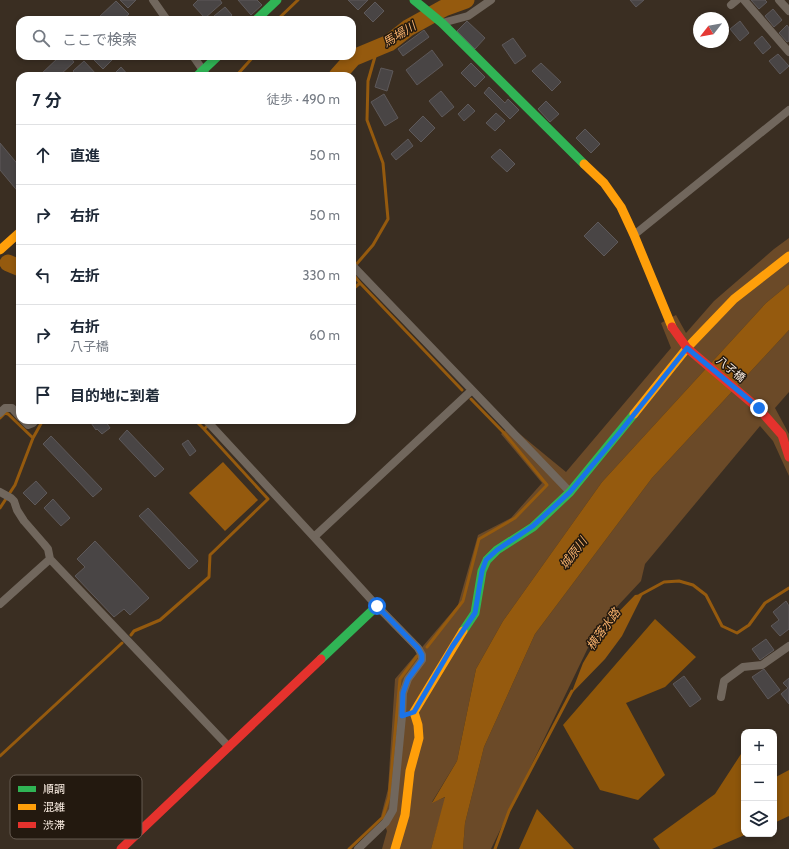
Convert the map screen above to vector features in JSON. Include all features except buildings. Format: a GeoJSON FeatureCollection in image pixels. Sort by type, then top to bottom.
{"type":"FeatureCollection","features":[{"type":"Feature","properties":{"kind":"street"},"geometry":{"type":"LineString","coordinates":[[153,0],[165,16]]}},
{"type":"Feature","properties":{"kind":"street"},"geometry":{"type":"LineString","coordinates":[[260,16],[277,0]]}},
{"type":"Feature","properties":{"kind":"street"},"geometry":{"type":"LineString","coordinates":[[442,23],[468,16],[491,0]]}},
{"type":"Feature","properties":{"kind":"street"},"geometry":{"type":"LineString","coordinates":[[744,0],[789,51]]}},
{"type":"Feature","properties":{"kind":"street"},"geometry":{"type":"LineString","coordinates":[[779,0],[789,11]]}},
{"type":"Feature","properties":{"kind":"street","name":"八子橋"},"geometry":{"type":"LineString","coordinates":[[416,1],[442,23],[604,183],[621,207],[673,329],[687,348],[759,408],[782,434],[789,457]]}},
{"type":"Feature","properties":{"kind":"street"},"geometry":{"type":"LineString","coordinates":[[195,60],[201,72]]}},
{"type":"Feature","properties":{"kind":"street"},"geometry":{"type":"LineString","coordinates":[[204,72],[214,60]]}},
{"type":"Feature","properties":{"kind":"street"},"geometry":{"type":"LineString","coordinates":[[634,235],[789,110]]}},
{"type":"Feature","properties":{"kind":"street"},"geometry":{"type":"LineString","coordinates":[[0,250],[16,236]]}},
{"type":"Feature","properties":{"kind":"street"},"geometry":{"type":"LineString","coordinates":[[402,716],[414,712],[452,647],[475,613],[482,571],[486,560],[497,550],[533,526],[570,492],[687,348],[734,299],[789,256]]}},
{"type":"Feature","properties":{"kind":"street"},"geometry":{"type":"LineString","coordinates":[[356,269],[570,492]]}},
{"type":"Feature","properties":{"kind":"street"},"geometry":{"type":"LineString","coordinates":[[314,537],[472,390]]}},
{"type":"Feature","properties":{"kind":"street"},"geometry":{"type":"LineString","coordinates":[[0,413],[5,408],[12,408],[16,412]]}},
{"type":"Feature","properties":{"kind":"street"},"geometry":{"type":"LineString","coordinates":[[210,424],[377,606],[418,648],[422,655],[422,660],[408,679],[403,693],[393,810],[386,822],[358,849]]}},
{"type":"Feature","properties":{"kind":"street"},"geometry":{"type":"LineString","coordinates":[[5,494],[14,500],[17,510],[24,521],[48,549],[50,559],[229,747]]}},
{"type":"Feature","properties":{"kind":"street"},"geometry":{"type":"LineString","coordinates":[[0,604],[50,559]]}},
{"type":"Feature","properties":{"kind":"street"},"geometry":{"type":"LineString","coordinates":[[142,829],[377,606]]}},
{"type":"Feature","properties":{"kind":"street"},"geometry":{"type":"LineString","coordinates":[[721,697],[724,681],[743,667],[762,665],[789,646]]}},
{"type":"Feature","properties":{"kind":"street"},"geometry":{"type":"LineString","coordinates":[[395,849],[405,815],[410,771],[419,738],[418,725],[414,712]]}},
{"type":"Feature","properties":{"kind":"street"},"geometry":{"type":"LineString","coordinates":[[121,849],[132,839]]}},
{"type":"Feature","properties":{"kind":"shaded area"},"geometry":{"type":"Polygon","coordinates":[[[789,238],[789,284],[766,303],[602,482],[503,621],[476,669],[457,761],[432,802],[446,797],[431,849],[382,849],[387,831],[381,816],[388,789],[395,679],[458,605],[478,535],[511,518],[542,483],[501,434],[510,426],[566,472],[671,348],[661,323],[676,315],[686,333],[714,301],[774,249],[789,238]]]}},
{"type":"Feature","properties":{"kind":"shaded area"},"geometry":{"type":"Polygon","coordinates":[[[789,330],[789,392],[775,408],[789,434],[789,476],[773,441],[760,426],[645,564],[641,581],[598,627],[491,849],[463,849],[465,823],[484,747],[535,634],[652,478],[789,330]]]}},
{"type":"Feature","properties":{"kind":"shaded area"},"geometry":{"type":"Polygon","coordinates":[[[655,619],[696,657],[665,687],[626,703],[665,775],[638,800],[600,790],[563,725],[655,619]]]}},
{"type":"Feature","properties":{"kind":"shaded area"},"geometry":{"type":"Polygon","coordinates":[[[741,754],[741,837],[712,849],[660,849],[653,839],[715,794],[741,754]]]}},
{"type":"Feature","properties":{"kind":"shaded area"},"geometry":{"type":"Polygon","coordinates":[[[789,770],[789,816],[777,822],[777,801],[777,776],[789,770]]]}},
{"type":"Feature","properties":{"kind":"shaded area"},"geometry":{"type":"Polygon","coordinates":[[[537,809],[574,849],[519,849],[537,809]]]}},
{"type":"Feature","properties":{"kind":"water","name":"城原川"},"geometry":{"type":"Polygon","coordinates":[[[789,284],[789,330],[652,478],[535,634],[484,747],[465,823],[463,849],[431,849],[445,797],[432,803],[457,761],[476,669],[503,621],[602,482],[766,303],[789,284]]]}},
{"type":"Feature","properties":{"kind":"water"},"geometry":{"type":"Polygon","coordinates":[[[223,462],[258,500],[225,531],[189,493],[223,462]]]}},
{"type":"Feature","properties":{"kind":"water"},"geometry":{"type":"Polygon","coordinates":[[[643,594],[622,636],[605,659],[571,694],[583,663],[605,626],[635,595],[643,594]]]}},
{"type":"Feature","properties":{"kind":"waterway"},"geometry":{"type":"LineString","coordinates":[[281,16],[298,0]]}},
{"type":"Feature","properties":{"kind":"waterway","name":"馬場川"},"geometry":{"type":"LineString","coordinates":[[356,57],[389,43],[408,28],[444,8],[466,0]]}},
{"type":"Feature","properties":{"kind":"waterway"},"geometry":{"type":"LineString","coordinates":[[356,265],[373,245],[388,219],[383,163],[367,120],[368,81],[376,53],[389,43]]}},
{"type":"Feature","properties":{"kind":"waterway"},"geometry":{"type":"LineString","coordinates":[[240,72],[250,60]]}},
{"type":"Feature","properties":{"kind":"waterway","name":"馬場川"},"geometry":{"type":"LineString","coordinates":[[341,72],[351,60]]}},
{"type":"Feature","properties":{"kind":"waterway","name":"馬場川"},"geometry":{"type":"LineString","coordinates":[[8,263],[16,266]]}},
{"type":"Feature","properties":{"kind":"waterway"},"geometry":{"type":"LineString","coordinates":[[356,278],[360,283],[356,286]]}},
{"type":"Feature","properties":{"kind":"waterway"},"geometry":{"type":"LineString","coordinates":[[360,283],[462,390]]}},
{"type":"Feature","properties":{"kind":"waterway"},"geometry":{"type":"LineString","coordinates":[[427,647],[463,601],[479,539],[515,518],[547,485],[505,434],[471,399]]}},
{"type":"Feature","properties":{"kind":"waterway"},"geometry":{"type":"LineString","coordinates":[[0,418],[5,413],[16,422]]}},
{"type":"Feature","properties":{"kind":"waterway"},"geometry":{"type":"LineString","coordinates":[[18,424],[33,438]]}},
{"type":"Feature","properties":{"kind":"waterway"},"geometry":{"type":"LineString","coordinates":[[0,508],[15,485],[33,438],[41,424]]}},
{"type":"Feature","properties":{"kind":"waterway"},"geometry":{"type":"LineString","coordinates":[[199,424],[204,429]]}},
{"type":"Feature","properties":{"kind":"waterway"},"geometry":{"type":"LineString","coordinates":[[131,635],[134,631],[160,620],[209,577],[210,555],[268,499],[204,429],[210,424]]}},
{"type":"Feature","properties":{"kind":"waterway","name":"横落水路"},"geometry":{"type":"LineString","coordinates":[[640,595],[664,582],[679,581],[693,585],[706,595],[722,626],[737,633],[749,625],[765,603],[789,588]]}},
{"type":"Feature","properties":{"kind":"waterway"},"geometry":{"type":"LineString","coordinates":[[0,756],[122,643]]}},
{"type":"Feature","properties":{"kind":"waterway"},"geometry":{"type":"LineString","coordinates":[[349,849],[383,817],[389,797],[400,679],[417,656]]}},
{"type":"Feature","properties":{"kind":"waterway","name":"横落水路"},"geometry":{"type":"LineString","coordinates":[[495,849],[509,811],[572,691]]}},
{"type":"Feature","properties":{"kind":"traffic: fast"},"geometry":{"type":"LineString","coordinates":[[260,16],[277,0]]}},
{"type":"Feature","properties":{"kind":"traffic: fast"},"geometry":{"type":"LineString","coordinates":[[414,0],[442,23],[584,164]]}},
{"type":"Feature","properties":{"kind":"traffic: fast"},"geometry":{"type":"LineString","coordinates":[[201,72],[214,60]]}},
{"type":"Feature","properties":{"kind":"traffic: fast"},"geometry":{"type":"LineString","coordinates":[[463,631],[475,613],[482,571],[487,560],[497,550],[533,527],[570,492],[634,414]]}},
{"type":"Feature","properties":{"kind":"traffic: fast"},"geometry":{"type":"LineString","coordinates":[[321,659],[377,606]]}},
{"type":"Feature","properties":{"kind":"traffic: slow"},"geometry":{"type":"LineString","coordinates":[[584,164],[604,183],[621,207],[672,327]]}},
{"type":"Feature","properties":{"kind":"traffic: slow"},"geometry":{"type":"LineString","coordinates":[[0,250],[16,236]]}},
{"type":"Feature","properties":{"kind":"traffic: slow"},"geometry":{"type":"LineString","coordinates":[[634,414],[687,348],[734,299],[789,256]]}},
{"type":"Feature","properties":{"kind":"traffic: slow"},"geometry":{"type":"LineString","coordinates":[[395,849],[405,815],[410,771],[419,738],[418,725],[414,712],[463,631]]}},
{"type":"Feature","properties":{"kind":"traffic: jam"},"geometry":{"type":"LineString","coordinates":[[672,327],[687,348],[759,409],[782,435],[789,457]]}},
{"type":"Feature","properties":{"kind":"traffic: jam"},"geometry":{"type":"LineString","coordinates":[[142,829],[321,659]]}},
{"type":"Feature","properties":{"kind":"traffic: jam"},"geometry":{"type":"LineString","coordinates":[[121,849],[132,839]]}},
{"type":"Feature","properties":{"kind":"route"},"geometry":{"type":"LineString","coordinates":[[377,606],[418,648],[422,655],[422,660],[408,679],[403,693],[402,716],[414,712],[452,647],[475,613],[482,571],[486,560],[497,550],[533,526],[570,492],[687,348],[759,408]]}}]}
